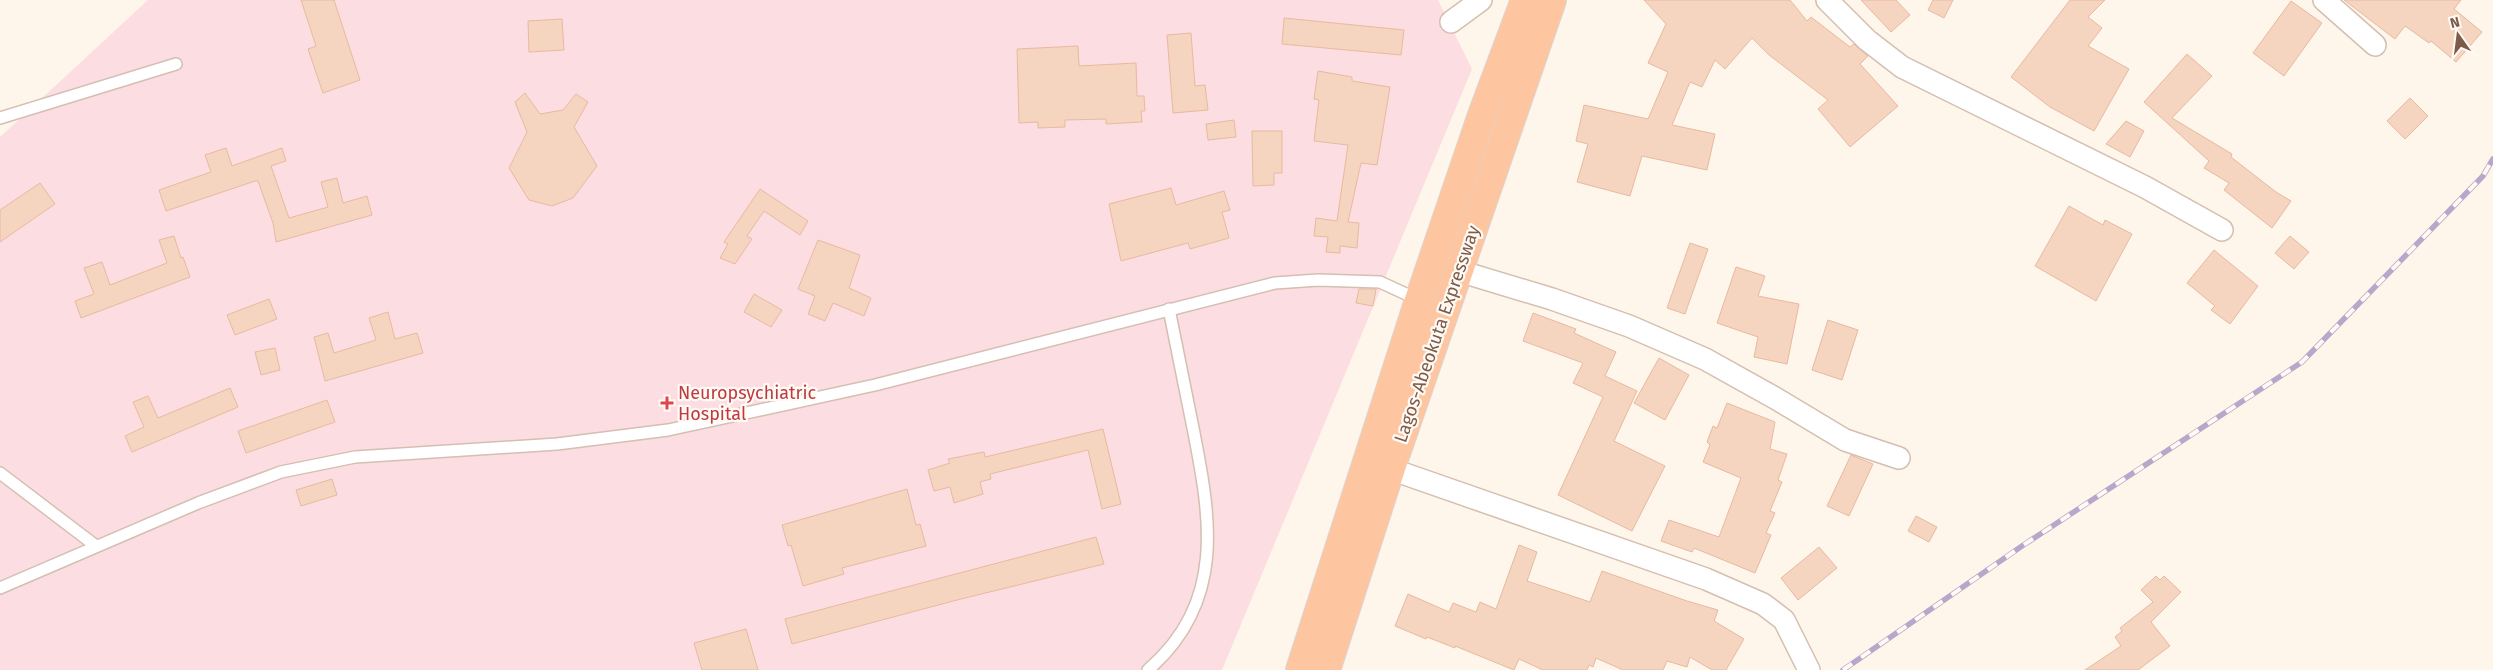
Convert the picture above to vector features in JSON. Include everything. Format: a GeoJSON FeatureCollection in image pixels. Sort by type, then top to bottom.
{"type":"FeatureCollection","features":[{"type":"Feature","properties":{"kind":"highway","name":"Lagos-Abeokuta Expressway"},"geometry":{"type":"LineString","coordinates":[[1300,670],[1419,300],[1482,115],[1525,0]]}},
{"type":"Feature","properties":{"kind":"highway","name":"Lagos-Abeokuta Expressway"},"geometry":{"type":"LineString","coordinates":[[1326,670],[1392,465],[1552,0]]}},
{"type":"Feature","properties":{"kind":"street"},"geometry":{"type":"LineString","coordinates":[[1451,22],[1481,0]]}},
{"type":"Feature","properties":{"kind":"street"},"geometry":{"type":"LineString","coordinates":[[1827,0],[1866,40],[1902,67],[2145,187],[2222,230]]}},
{"type":"Feature","properties":{"kind":"street"},"geometry":{"type":"LineString","coordinates":[[2325,0],[2375,45]]}},
{"type":"Feature","properties":{"kind":"street"},"geometry":{"type":"LineString","coordinates":[[1458,271],[1552,299],[1629,326],[1705,359],[1845,440],[1899,458]]}},
{"type":"Feature","properties":{"kind":"street"},"geometry":{"type":"LineString","coordinates":[[1392,465],[1402,473],[1706,579],[1763,604],[1784,620],[1809,670]]}},
{"type":"Feature","properties":{"kind":"lane"},"geometry":{"type":"LineString","coordinates":[[0,118],[176,64]]}},
{"type":"Feature","properties":{"kind":"lane"},"geometry":{"type":"LineString","coordinates":[[0,588],[198,503],[281,472],[355,456],[557,444],[668,430],[875,385],[1275,283],[1318,280],[1380,282],[1419,300]]}},
{"type":"Feature","properties":{"kind":"lane"},"geometry":{"type":"LineString","coordinates":[[1148,670],[1165,655],[1186,626],[1203,587],[1208,542],[1206,492],[1169,309]]}},
{"type":"Feature","properties":{"kind":"lane"},"geometry":{"type":"LineString","coordinates":[[0,473],[96,546]]}},
{"type":"Feature","properties":{"kind":"shaded area","name":"Neuropsychiatric Hospital"},"geometry":{"type":"Polygon","coordinates":[[[148,0],[1438,0],[1472,69],[1222,670],[0,670],[0,137],[148,0]]]}},
{"type":"Feature","properties":{"kind":"building"},"geometry":{"type":"Polygon","coordinates":[[[301,0],[334,0],[360,80],[323,93],[308,49],[316,46],[301,0]]]}},
{"type":"Feature","properties":{"kind":"building"},"geometry":{"type":"Polygon","coordinates":[[[1644,0],[1790,0],[1807,21],[1811,17],[1850,47],[1854,44],[1868,56],[1860,64],[1898,106],[1850,147],[1818,109],[1828,100],[1769,55],[1752,38],[1725,69],[1715,60],[1702,87],[1690,82],[1672,125],[1715,134],[1707,170],[1642,156],[1630,196],[1577,182],[1588,144],[1576,141],[1584,105],[1648,119],[1668,72],[1648,63],[1666,24],[1644,0]]]}},
{"type":"Feature","properties":{"kind":"building"},"geometry":{"type":"Polygon","coordinates":[[[1861,0],[1896,0],[1910,15],[1891,32],[1861,0]]]}},
{"type":"Feature","properties":{"kind":"building"},"geometry":{"type":"Polygon","coordinates":[[[1933,0],[1953,0],[1944,18],[1928,10],[1933,0]]]}},
{"type":"Feature","properties":{"kind":"building"},"geometry":{"type":"Polygon","coordinates":[[[2070,0],[2105,0],[2088,17],[2102,28],[2088,46],[2129,69],[2094,131],[2050,107],[2011,77],[2070,0]]]}},
{"type":"Feature","properties":{"kind":"building"},"geometry":{"type":"Polygon","coordinates":[[[2344,0],[2461,0],[2454,9],[2482,32],[2456,62],[2431,41],[2429,43],[2405,26],[2395,39],[2344,0]]]}},
{"type":"Feature","properties":{"kind":"building"},"geometry":{"type":"Polygon","coordinates":[[[2291,1],[2322,23],[2284,76],[2253,53],[2291,1]]]}},
{"type":"Feature","properties":{"kind":"building"},"geometry":{"type":"Polygon","coordinates":[[[1284,18],[1404,30],[1401,55],[1282,44],[1284,18]]]}},
{"type":"Feature","properties":{"kind":"building"},"geometry":{"type":"Polygon","coordinates":[[[562,19],[564,50],[529,52],[528,21],[562,19]]]}},
{"type":"Feature","properties":{"kind":"building"},"geometry":{"type":"Polygon","coordinates":[[[1191,33],[1195,86],[1205,85],[1208,110],[1173,113],[1167,35],[1191,33]]]}},
{"type":"Feature","properties":{"kind":"building"},"geometry":{"type":"Polygon","coordinates":[[[1078,46],[1079,66],[1136,63],[1137,96],[1144,96],[1145,111],[1141,111],[1142,122],[1106,124],[1106,119],[1065,120],[1065,127],[1038,128],[1038,122],[1019,123],[1017,49],[1078,46]]]}},
{"type":"Feature","properties":{"kind":"building"},"geometry":{"type":"Polygon","coordinates":[[[2187,54],[2212,76],[2172,118],[2232,154],[2231,157],[2276,192],[2291,201],[2272,228],[2224,190],[2229,183],[2204,168],[2209,161],[2144,102],[2187,54]]]}},
{"type":"Feature","properties":{"kind":"building"},"geometry":{"type":"Polygon","coordinates":[[[1318,71],[1352,77],[1352,81],[1390,87],[1377,165],[1361,163],[1348,222],[1359,223],[1357,248],[1340,246],[1340,253],[1326,252],[1328,237],[1314,236],[1316,218],[1337,221],[1348,145],[1314,141],[1319,100],[1314,99],[1318,71]]]}},
{"type":"Feature","properties":{"kind":"building"},"geometry":{"type":"Polygon","coordinates":[[[525,93],[540,114],[563,110],[576,94],[588,102],[574,127],[597,166],[573,198],[552,206],[529,200],[509,168],[527,132],[515,102],[525,93]]]}},
{"type":"Feature","properties":{"kind":"building"},"geometry":{"type":"Polygon","coordinates":[[[2410,98],[2428,116],[2405,139],[2387,121],[2410,98]]]}},
{"type":"Feature","properties":{"kind":"building"},"geometry":{"type":"Polygon","coordinates":[[[1234,120],[1236,137],[1208,140],[1206,124],[1234,120]]]}},
{"type":"Feature","properties":{"kind":"building"},"geometry":{"type":"Polygon","coordinates":[[[2126,121],[2144,131],[2130,157],[2106,144],[2126,121]]]}},
{"type":"Feature","properties":{"kind":"building"},"geometry":{"type":"Polygon","coordinates":[[[1252,131],[1282,131],[1282,173],[1274,173],[1274,185],[1253,186],[1252,131]]]}},
{"type":"Feature","properties":{"kind":"building"},"geometry":{"type":"Polygon","coordinates":[[[226,148],[232,166],[282,148],[286,161],[271,166],[289,218],[328,207],[321,182],[337,178],[343,203],[367,196],[372,215],[276,242],[273,223],[258,181],[166,211],[159,190],[211,172],[205,155],[226,148]]]}},
{"type":"Feature","properties":{"kind":"building"},"geometry":{"type":"Polygon","coordinates":[[[40,183],[55,204],[0,242],[0,210],[40,183]]]}},
{"type":"Feature","properties":{"kind":"building"},"geometry":{"type":"Polygon","coordinates":[[[1171,188],[1176,205],[1224,191],[1230,210],[1222,212],[1229,238],[1190,249],[1188,243],[1121,261],[1109,204],[1171,188]]]}},
{"type":"Feature","properties":{"kind":"building"},"geometry":{"type":"Polygon","coordinates":[[[760,189],[808,221],[800,235],[764,211],[747,236],[752,239],[735,264],[720,258],[728,244],[724,242],[760,189]]]}},
{"type":"Feature","properties":{"kind":"building"},"geometry":{"type":"Polygon","coordinates":[[[2069,206],[2103,225],[2105,220],[2132,234],[2096,301],[2035,266],[2069,206]]]}},
{"type":"Feature","properties":{"kind":"building"},"geometry":{"type":"Polygon","coordinates":[[[174,236],[190,277],[81,318],[75,301],[94,294],[84,268],[102,262],[110,285],[167,263],[159,240],[174,236]]]}},
{"type":"Feature","properties":{"kind":"building"},"geometry":{"type":"Polygon","coordinates":[[[2290,236],[2309,252],[2294,269],[2275,253],[2290,236]]]}},
{"type":"Feature","properties":{"kind":"building"},"geometry":{"type":"Polygon","coordinates":[[[818,240],[860,255],[849,288],[871,298],[864,316],[833,303],[825,321],[808,314],[815,296],[798,289],[818,240]]]}},
{"type":"Feature","properties":{"kind":"building"},"geometry":{"type":"Polygon","coordinates":[[[1690,243],[1708,249],[1685,314],[1667,308],[1690,243]]]}},
{"type":"Feature","properties":{"kind":"building"},"geometry":{"type":"Polygon","coordinates":[[[2214,250],[2258,286],[2230,324],[2211,310],[2215,306],[2187,283],[2214,250]]]}},
{"type":"Feature","properties":{"kind":"building"},"geometry":{"type":"Polygon","coordinates":[[[1736,267],[1765,276],[1758,296],[1799,304],[1787,364],[1754,357],[1758,337],[1717,323],[1736,267]]]}},
{"type":"Feature","properties":{"kind":"building"},"geometry":{"type":"Polygon","coordinates":[[[1359,289],[1376,289],[1373,306],[1356,303],[1359,289]]]}},
{"type":"Feature","properties":{"kind":"building"},"geometry":{"type":"Polygon","coordinates":[[[754,294],[782,310],[771,327],[744,312],[754,294]]]}},
{"type":"Feature","properties":{"kind":"building"},"geometry":{"type":"Polygon","coordinates":[[[269,299],[277,319],[235,335],[227,315],[269,299]]]}},
{"type":"Feature","properties":{"kind":"building"},"geometry":{"type":"Polygon","coordinates":[[[388,312],[395,339],[417,333],[423,353],[325,381],[314,337],[328,333],[334,353],[376,340],[369,318],[388,312]]]}},
{"type":"Feature","properties":{"kind":"building"},"geometry":{"type":"Polygon","coordinates":[[[1533,313],[1576,329],[1574,333],[1616,352],[1605,376],[1637,391],[1614,441],[1665,466],[1632,531],[1558,495],[1603,397],[1573,383],[1583,363],[1523,341],[1533,313]]]}},
{"type":"Feature","properties":{"kind":"building"},"geometry":{"type":"Polygon","coordinates":[[[1828,320],[1858,330],[1842,380],[1812,370],[1828,320]]]}},
{"type":"Feature","properties":{"kind":"building"},"geometry":{"type":"Polygon","coordinates":[[[275,348],[280,370],[261,375],[255,352],[275,348]]]}},
{"type":"Feature","properties":{"kind":"building"},"geometry":{"type":"Polygon","coordinates":[[[1659,358],[1689,375],[1665,420],[1634,403],[1659,358]]]}},
{"type":"Feature","properties":{"kind":"building"},"geometry":{"type":"Polygon","coordinates":[[[230,388],[238,407],[132,452],[125,436],[144,427],[133,402],[148,396],[158,418],[230,388]]]}},
{"type":"Feature","properties":{"kind":"building"},"geometry":{"type":"Polygon","coordinates":[[[327,400],[335,422],[246,453],[238,431],[327,400]]]}},
{"type":"Feature","properties":{"kind":"building"},"geometry":{"type":"Polygon","coordinates":[[[1727,403],[1775,422],[1770,449],[1787,454],[1778,480],[1782,482],[1770,511],[1775,513],[1766,533],[1771,535],[1755,573],[1694,548],[1692,552],[1661,541],[1669,520],[1719,537],[1741,478],[1703,462],[1710,445],[1707,442],[1713,426],[1717,428],[1727,403]]]}},
{"type":"Feature","properties":{"kind":"building"},"geometry":{"type":"Polygon","coordinates":[[[1103,429],[1121,504],[1102,509],[1088,450],[990,474],[991,479],[980,482],[983,494],[954,503],[950,487],[934,491],[928,470],[950,463],[948,459],[984,452],[985,457],[1103,429]]]}},
{"type":"Feature","properties":{"kind":"building"},"geometry":{"type":"Polygon","coordinates":[[[1851,455],[1873,464],[1849,516],[1827,506],[1851,455]]]}},
{"type":"Feature","properties":{"kind":"building"},"geometry":{"type":"Polygon","coordinates":[[[332,479],[337,495],[301,506],[296,490],[332,479]]]}},
{"type":"Feature","properties":{"kind":"building"},"geometry":{"type":"Polygon","coordinates":[[[907,489],[916,525],[920,524],[926,546],[842,568],[844,574],[803,586],[791,545],[788,546],[782,525],[907,489]]]}},
{"type":"Feature","properties":{"kind":"building"},"geometry":{"type":"Polygon","coordinates":[[[1916,516],[1937,527],[1929,542],[1908,531],[1916,516]]]}},
{"type":"Feature","properties":{"kind":"building"},"geometry":{"type":"Polygon","coordinates":[[[1096,537],[1104,564],[957,600],[792,644],[785,619],[1096,537]]]}},
{"type":"Feature","properties":{"kind":"building"},"geometry":{"type":"Polygon","coordinates":[[[1519,545],[1537,552],[1527,581],[1590,602],[1602,571],[1718,610],[1714,621],[1744,639],[1726,670],[1712,670],[1690,657],[1687,667],[1667,661],[1663,670],[1623,670],[1596,658],[1593,667],[1589,665],[1587,670],[1543,670],[1519,659],[1514,670],[1455,646],[1455,648],[1427,637],[1426,639],[1395,626],[1408,594],[1449,612],[1453,603],[1476,612],[1480,602],[1496,609],[1519,545]]]}},
{"type":"Feature","properties":{"kind":"building"},"geometry":{"type":"Polygon","coordinates":[[[1819,547],[1837,568],[1798,600],[1781,578],[1819,547]]]}},
{"type":"Feature","properties":{"kind":"building"},"geometry":{"type":"Polygon","coordinates":[[[2156,576],[2160,580],[2164,576],[2181,592],[2151,622],[2170,646],[2138,670],[2085,670],[2121,646],[2115,637],[2122,631],[2120,628],[2153,602],[2141,590],[2156,576]]]}},
{"type":"Feature","properties":{"kind":"building"},"geometry":{"type":"Polygon","coordinates":[[[746,629],[758,670],[702,670],[694,643],[746,629]]]}},
{"type":"Feature","properties":{"kind":"railway"},"geometry":{"type":"LineString","coordinates":[[1843,670],[2022,546],[2302,362],[2483,176],[2493,159]]}},
{"type":"Feature","properties":{"kind":"place","name":"Neuropsychiatric Hospital"},"geometry":{"type":"Point","coordinates":[667,403]}}]}
